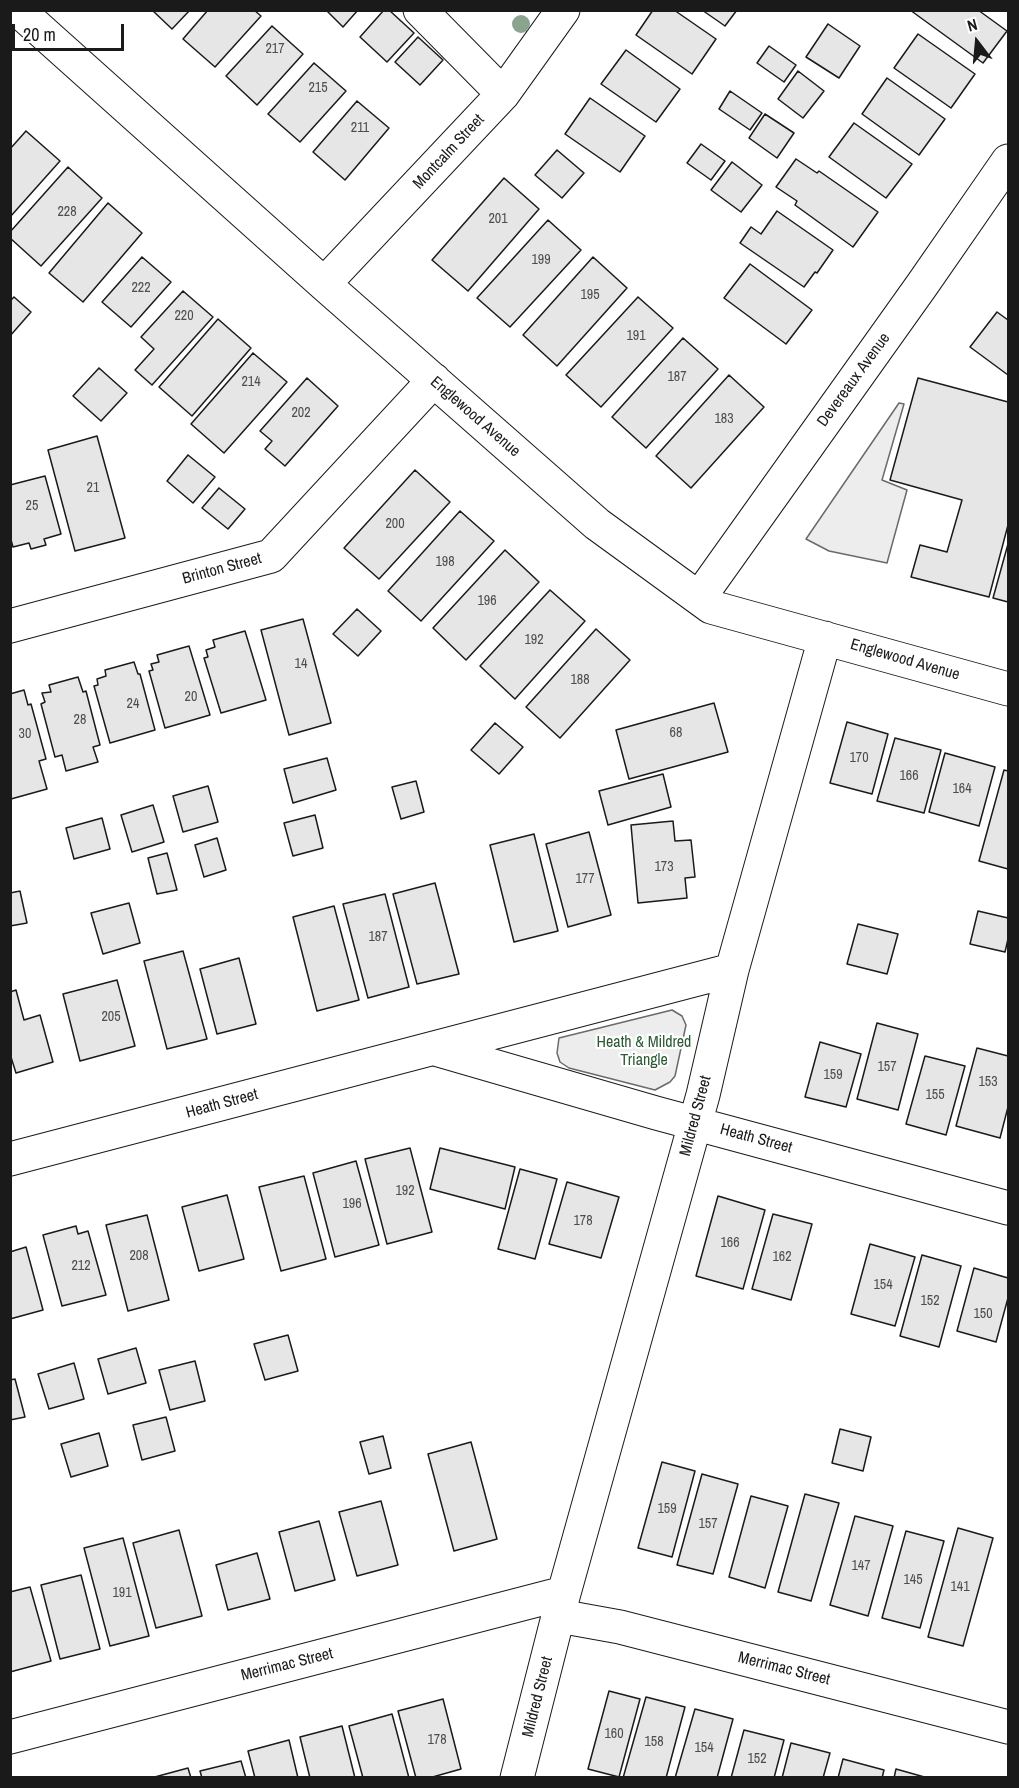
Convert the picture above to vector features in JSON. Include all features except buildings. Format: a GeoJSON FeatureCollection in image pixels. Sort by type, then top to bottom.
{"type":"FeatureCollection","features":[{"type":"Feature","properties":{"kind":"street","name":"Englewood Avenue"},"geometry":{"type":"LineString","coordinates":[[18,10],[597,524],[711,607],[1008,689]]}},
{"type":"Feature","properties":{"kind":"street"},"geometry":{"type":"LineString","coordinates":[[420,10],[503,94]]}},
{"type":"Feature","properties":{"kind":"street","name":"Montcalm Street"},"geometry":{"type":"LineString","coordinates":[[324,284],[503,94],[562,10]]}},
{"type":"Feature","properties":{"kind":"street","name":"Devereaux Avenue"},"geometry":{"type":"LineString","coordinates":[[699,598],[1008,161]]}},
{"type":"Feature","properties":{"kind":"street","name":"Brinton Street"},"geometry":{"type":"LineString","coordinates":[[10,626],[271,556],[434,381]]}},
{"type":"Feature","properties":{"kind":"street","name":"Mildred Street"},"geometry":{"type":"LineString","coordinates":[[517,1778],[561,1605],[694,1123],[732,970],[825,638]]}},
{"type":"Feature","properties":{"kind":"street","name":"Heath Street"},"geometry":{"type":"LineString","coordinates":[[10,1159],[732,970]]}},
{"type":"Feature","properties":{"kind":"street","name":"Heath Street"},"geometry":{"type":"LineString","coordinates":[[434,1048],[694,1123],[1008,1208]]}},
{"type":"Feature","properties":{"kind":"street","name":"Merrimac Street"},"geometry":{"type":"LineString","coordinates":[[10,1737],[561,1605],[620,1627],[1008,1727]]}},
{"type":"Feature","properties":{"kind":"shaded area"},"geometry":{"type":"Polygon","coordinates":[[[899,403],[904,404],[882,480],[907,490],[887,563],[829,551],[806,539],[899,403]]]}},
{"type":"Feature","properties":{"kind":"shaded area","name":"Heath & Mildred Triangle"},"geometry":{"type":"Polygon","coordinates":[[[672,1010],[682,1016],[686,1025],[675,1076],[670,1082],[655,1090],[569,1068],[560,1062],[557,1053],[559,1038],[672,1010]]]}}]}
